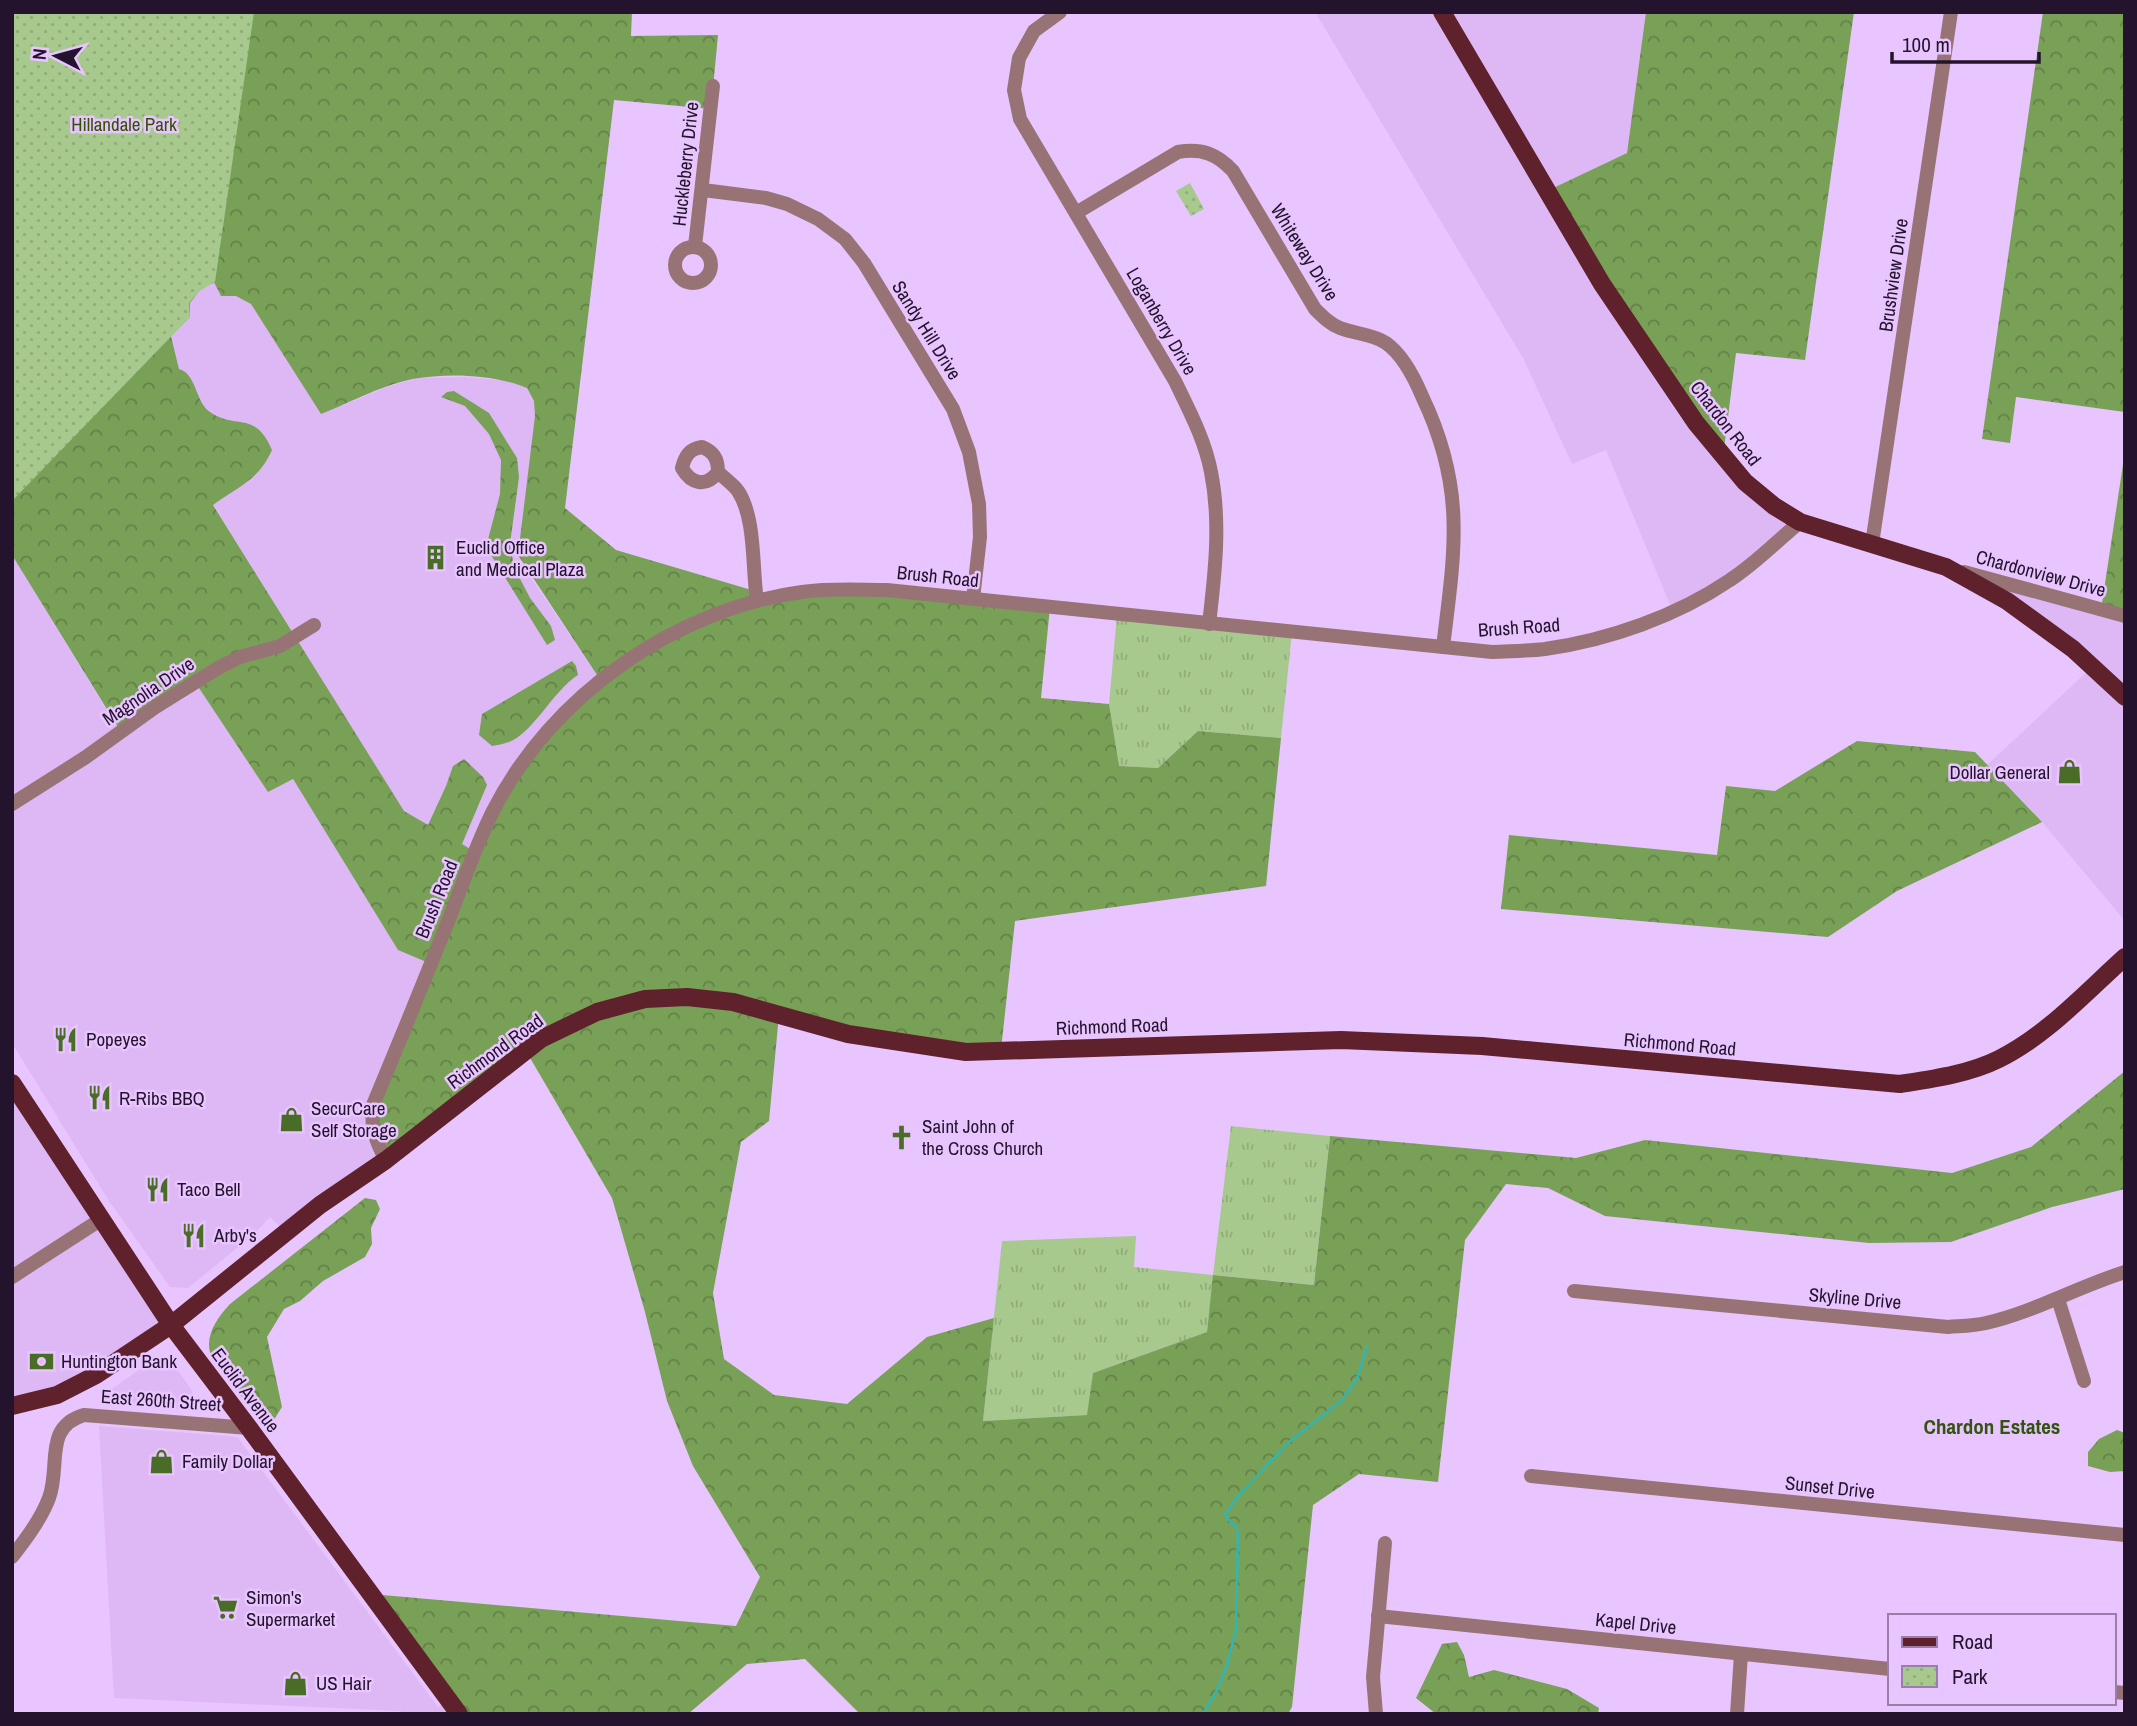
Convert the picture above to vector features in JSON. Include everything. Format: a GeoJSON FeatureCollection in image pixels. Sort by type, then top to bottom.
{"type":"FeatureCollection","features":[{"type":"Feature","properties":{"kind":"main road","name":"Chardon Road"},"geometry":{"type":"LineString","coordinates":[[1442,12],[1602,284],[1696,423],[1745,482],[1774,506],[1800,522],[1946,567],[2007,601],[2073,649],[2125,697]]}},
{"type":"Feature","properties":{"kind":"main road","name":"Richmond Road"},"geometry":{"type":"LineString","coordinates":[[171,1325],[320,1205],[386,1160],[541,1039],[597,1012],[645,999],[687,997],[733,1002],[848,1034],[966,1052],[1341,1040],[1482,1046],[1899,1084],[1944,1077],[1998,1059],[2046,1029],[2125,957]]}},
{"type":"Feature","properties":{"kind":"main road","name":"Euclid Avenue"},"geometry":{"type":"LineString","coordinates":[[12,1083],[171,1325],[459,1714]]}},
{"type":"Feature","properties":{"kind":"main road","name":"East 260th Street"},"geometry":{"type":"LineString","coordinates":[[12,1406],[57,1395],[96,1375],[171,1325]]}},
{"type":"Feature","properties":{"kind":"street","name":"Loganberry Drive"},"geometry":{"type":"LineString","coordinates":[[1060,12],[1034,31],[1019,58],[1014,90],[1020,119],[1175,381],[1196,424],[1211,471],[1216,513],[1216,561],[1209,624]]}},
{"type":"Feature","properties":{"kind":"street","name":"Brushview Drive"},"geometry":{"type":"LineString","coordinates":[[1872,544],[1951,12]]}},
{"type":"Feature","properties":{"kind":"street","name":"Huckleberry Drive"},"geometry":{"type":"LineString","coordinates":[[695,246],[713,86]]}},
{"type":"Feature","properties":{"kind":"street","name":"Whiteway Drive"},"geometry":{"type":"LineString","coordinates":[[1076,214],[1178,152],[1193,150],[1210,153],[1233,171],[1315,309],[1329,323],[1385,342],[1400,358],[1434,420],[1446,457],[1454,499],[1456,543],[1444,647]]}},
{"type":"Feature","properties":{"kind":"street","name":"Sandy Hill Drive"},"geometry":{"type":"LineString","coordinates":[[703,190],[766,198],[787,204],[818,219],[845,239],[863,263],[953,409],[969,452],[979,504],[980,537],[973,599]]}},
{"type":"Feature","properties":{"kind":"street"},"geometry":{"type":"LineString","coordinates":[[718,472],[736,488],[748,516],[757,601]]}},
{"type":"Feature","properties":{"kind":"street","name":"Brush Road"},"geometry":{"type":"LineString","coordinates":[[386,1160],[376,1141],[371,1118],[373,1105],[494,809],[534,745],[601,681],[667,636],[701,620],[757,601],[803,592],[887,590],[1492,652],[1546,649],[1610,634],[1666,615],[1696,601],[1732,579],[1800,522]]}},
{"type":"Feature","properties":{"kind":"street","name":"Chardonview Drive"},"geometry":{"type":"LineString","coordinates":[[1946,567],[2125,616]]}},
{"type":"Feature","properties":{"kind":"street","name":"Magnolia Drive"},"geometry":{"type":"LineString","coordinates":[[12,804],[218,668],[240,657],[280,646],[314,625]]}},
{"type":"Feature","properties":{"kind":"street"},"geometry":{"type":"LineString","coordinates":[[12,1277],[100,1220]]}},
{"type":"Feature","properties":{"kind":"street","name":"Skyline Drive"},"geometry":{"type":"LineString","coordinates":[[1574,1291],[1948,1327],[1983,1324],[2009,1317],[2058,1299],[2088,1284],[2125,1272]]}},
{"type":"Feature","properties":{"kind":"street"},"geometry":{"type":"LineString","coordinates":[[2058,1299],[2084,1381]]}},
{"type":"Feature","properties":{"kind":"street","name":"East 260th Street"},"geometry":{"type":"LineString","coordinates":[[12,1557],[27,1538],[50,1496],[59,1433],[71,1419],[84,1415],[249,1428]]}},
{"type":"Feature","properties":{"kind":"street","name":"Sunset Drive"},"geometry":{"type":"LineString","coordinates":[[1531,1476],[2125,1535]]}},
{"type":"Feature","properties":{"kind":"street"},"geometry":{"type":"LineString","coordinates":[[1376,1714],[1373,1677],[1385,1544]]}},
{"type":"Feature","properties":{"kind":"street","name":"Kapel Drive"},"geometry":{"type":"LineString","coordinates":[[1378,1616],[1888,1669]]}},
{"type":"Feature","properties":{"kind":"street"},"geometry":{"type":"LineString","coordinates":[[1737,1714],[1741,1654]]}},
{"type":"Feature","properties":{"kind":"shaded area"},"geometry":{"type":"Polygon","coordinates":[[[1315,12],[1646,12],[1627,153],[1548,191],[1723,457],[1800,522],[1732,579],[1673,612],[1606,450],[1572,464],[1523,358],[1315,12]]]}},
{"type":"Feature","properties":{"kind":"shaded area"},"geometry":{"type":"Polygon","coordinates":[[[215,282],[251,304],[321,414],[390,386],[418,378],[465,377],[511,381],[527,387],[534,401],[525,569],[601,681],[475,852],[404,812],[213,504],[171,336],[190,317],[189,303],[199,291],[215,282]]]}},
{"type":"Feature","properties":{"kind":"shaded area"},"geometry":{"type":"Polygon","coordinates":[[[12,555],[120,732],[195,682],[269,791],[292,778],[398,950],[431,964],[386,1160],[286,1233],[270,1217],[253,1235],[188,1288],[170,1287],[109,1201],[12,1043],[12,555]]]}},
{"type":"Feature","properties":{"kind":"shaded area"},"geometry":{"type":"Polygon","coordinates":[[[1946,567],[2125,616],[2125,921],[2042,822],[1987,765],[2092,667],[1946,567]]]}},
{"type":"Feature","properties":{"kind":"shaded area"},"geometry":{"type":"Polygon","coordinates":[[[12,1083],[171,1325],[132,1350],[12,1406],[12,1083]]]}},
{"type":"Feature","properties":{"kind":"shaded area"},"geometry":{"type":"Polygon","coordinates":[[[153,1360],[173,1363],[192,1391],[190,1409],[112,1405],[106,1393],[153,1360]]]}},
{"type":"Feature","properties":{"kind":"shaded area"},"geometry":{"type":"Polygon","coordinates":[[[99,1426],[238,1438],[438,1707],[449,1700],[459,1714],[400,1714],[401,1711],[114,1698],[99,1426]]]}},
{"type":"Feature","properties":{"kind":"green space"},"geometry":{"type":"Polygon","coordinates":[[[12,12],[632,12],[631,36],[718,35],[711,109],[614,100],[565,508],[616,550],[755,591],[757,601],[839,589],[1050,607],[1041,698],[1109,704],[1119,766],[1158,768],[1198,731],[1281,738],[1266,886],[1015,921],[1001,1050],[779,1015],[769,1121],[741,1142],[713,1293],[724,1359],[774,1395],[847,1404],[927,1337],[994,1318],[983,1421],[1087,1415],[1093,1373],[1207,1332],[1213,1275],[1314,1285],[1330,1136],[1576,1158],[1645,1140],[1952,1173],[2031,1147],[2125,1071],[2125,1189],[2052,1207],[1951,1242],[1869,1243],[1605,1216],[1548,1188],[1506,1184],[1465,1240],[1438,1482],[1359,1474],[1313,1505],[1292,1707],[1288,1714],[860,1714],[805,1659],[747,1664],[688,1714],[459,1714],[371,1594],[736,1626],[760,1577],[693,1466],[667,1401],[612,1198],[526,1051],[386,1160],[371,1118],[431,964],[398,950],[293,779],[268,792],[195,682],[121,732],[12,555],[12,12]],[[214,282],[199,291],[190,303],[190,317],[171,336],[179,369],[189,376],[201,402],[210,412],[228,420],[252,425],[266,438],[272,450],[254,476],[213,505],[404,811],[428,825],[453,766],[464,759],[483,777],[487,785],[462,844],[475,852],[534,745],[601,681],[518,555],[535,416],[534,401],[527,388],[515,384],[474,376],[446,376],[406,380],[321,414],[251,304],[236,296],[221,296],[214,282]]]}},
{"type":"Feature","properties":{"kind":"green space","name":"Hillandale Park"},"geometry":{"type":"Polygon","coordinates":[[[12,12],[254,12],[215,282],[199,291],[189,303],[190,317],[12,501],[12,12]]]}},
{"type":"Feature","properties":{"kind":"green space"},"geometry":{"type":"Polygon","coordinates":[[[1646,12],[1854,12],[1805,360],[1736,353],[1723,457],[1547,191],[1627,153],[1646,12]]]}},
{"type":"Feature","properties":{"kind":"green space"},"geometry":{"type":"Polygon","coordinates":[[[2043,12],[2125,12],[2125,412],[2016,397],[2010,443],[1982,439],[2043,12]]]}},
{"type":"Feature","properties":{"kind":"green space"},"geometry":{"type":"Polygon","coordinates":[[[1190,183],[1204,209],[1191,216],[1176,191],[1190,183]]]}},
{"type":"Feature","properties":{"kind":"green space"},"geometry":{"type":"Polygon","coordinates":[[[454,391],[489,413],[517,458],[519,477],[510,544],[514,567],[530,598],[551,626],[555,640],[547,645],[486,547],[500,494],[501,460],[489,434],[465,406],[441,397],[454,391]]]}},
{"type":"Feature","properties":{"kind":"green space"},"geometry":{"type":"Polygon","coordinates":[[[2125,451],[2125,616],[2101,610],[2125,451]]]}},
{"type":"Feature","properties":{"kind":"green space"},"geometry":{"type":"Polygon","coordinates":[[[1117,614],[1292,632],[1281,738],[1198,731],[1158,768],[1118,766],[1109,704],[1117,614]]]}},
{"type":"Feature","properties":{"kind":"green space"},"geometry":{"type":"Polygon","coordinates":[[[572,661],[578,675],[518,737],[492,746],[479,735],[482,714],[572,661]]]}},
{"type":"Feature","properties":{"kind":"green space"},"geometry":{"type":"Polygon","coordinates":[[[1857,741],[1975,752],[2042,822],[1897,891],[1828,937],[1501,909],[1509,835],[1717,855],[1726,786],[1775,791],[1857,741]]]}},
{"type":"Feature","properties":{"kind":"green space"},"geometry":{"type":"Polygon","coordinates":[[[1231,1126],[1330,1136],[1314,1285],[1214,1275],[1207,1332],[1093,1373],[1088,1415],[983,1421],[1002,1241],[1136,1236],[1134,1267],[1213,1275],[1231,1126]]]}},
{"type":"Feature","properties":{"kind":"green space"},"geometry":{"type":"Polygon","coordinates":[[[365,1198],[376,1200],[380,1209],[371,1228],[372,1244],[365,1257],[323,1281],[300,1301],[284,1309],[267,1337],[282,1407],[272,1423],[262,1423],[212,1358],[209,1343],[212,1329],[230,1304],[365,1198]]]}},
{"type":"Feature","properties":{"kind":"green space"},"geometry":{"type":"Polygon","coordinates":[[[2117,1430],[2125,1433],[2125,1471],[2110,1472],[2088,1466],[2088,1452],[2099,1439],[2117,1430]]]}},
{"type":"Feature","properties":{"kind":"green space"},"geometry":{"type":"Polygon","coordinates":[[[1457,1642],[1464,1655],[1469,1677],[1494,1670],[1567,1689],[1599,1708],[1598,1714],[1436,1714],[1416,1698],[1442,1644],[1457,1642]]]}},
{"type":"Feature","properties":{"kind":"waterway"},"geometry":{"type":"LineString","coordinates":[[1203,1714],[1227,1665],[1236,1630],[1238,1530],[1225,1515],[1238,1496],[1289,1442],[1341,1401],[1357,1379],[1367,1346]]}},
{"type":"Feature","properties":{"kind":"place","name":"Euclid Office and Medical Plaza"},"geometry":{"type":"Point","coordinates":[436,558]}},
{"type":"Feature","properties":{"kind":"place","name":"Dollar General"},"geometry":{"type":"Point","coordinates":[2070,772]}},
{"type":"Feature","properties":{"kind":"place","name":"Popeyes"},"geometry":{"type":"Point","coordinates":[66,1039]}},
{"type":"Feature","properties":{"kind":"place","name":"R-Ribs BBQ"},"geometry":{"type":"Point","coordinates":[99,1098]}},
{"type":"Feature","properties":{"kind":"place","name":"SecurCare Self Storage"},"geometry":{"type":"Point","coordinates":[291,1119]}},
{"type":"Feature","properties":{"kind":"place","name":"Saint John of the Cross Church"},"geometry":{"type":"Point","coordinates":[902,1137]}},
{"type":"Feature","properties":{"kind":"place","name":"Taco Bell"},"geometry":{"type":"Point","coordinates":[157,1189]}},
{"type":"Feature","properties":{"kind":"place","name":"Arby's"},"geometry":{"type":"Point","coordinates":[194,1235]}},
{"type":"Feature","properties":{"kind":"place","name":"Huntington Bank"},"geometry":{"type":"Point","coordinates":[41,1361]}},
{"type":"Feature","properties":{"kind":"place","name":"Family Dollar"},"geometry":{"type":"Point","coordinates":[162,1461]}},
{"type":"Feature","properties":{"kind":"place","name":"Simon's Supermarket"},"geometry":{"type":"Point","coordinates":[226,1608]}},
{"type":"Feature","properties":{"kind":"place","name":"US Hair"},"geometry":{"type":"Point","coordinates":[296,1683]}},
{"type":"Feature","properties":{"kind":"district","name":"Chardon Estates"},"geometry":{"type":"Point","coordinates":[1992,1427]}}]}
